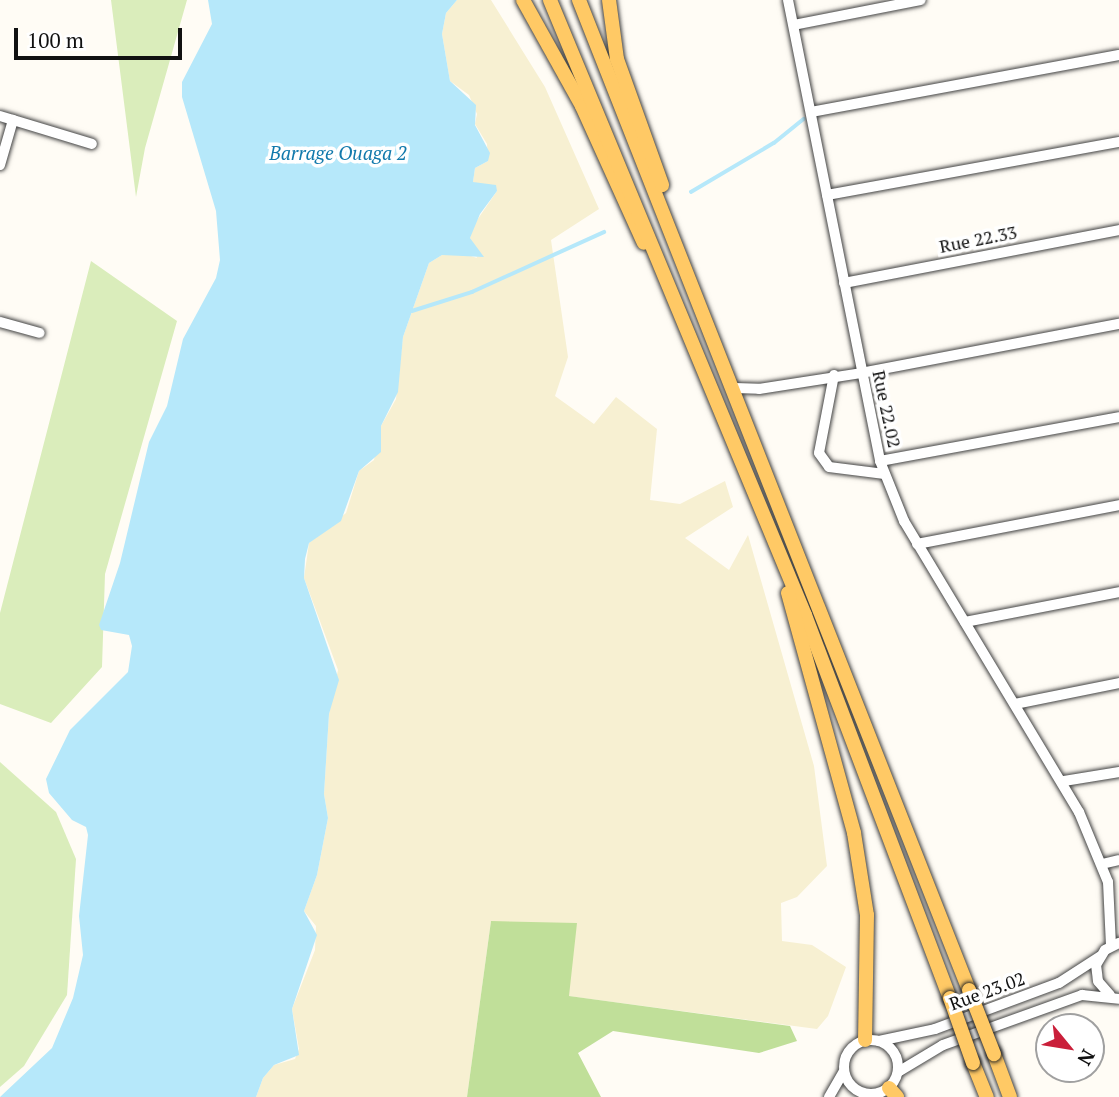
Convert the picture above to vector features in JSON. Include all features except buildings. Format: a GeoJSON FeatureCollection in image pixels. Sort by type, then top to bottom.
{"type":"FeatureCollection","features":[{"type":"Feature","properties":{"kind":"main road"},"geometry":{"type":"LineString","coordinates":[[523,0],[582,106],[631,220],[672,291]]}},
{"type":"Feature","properties":{"kind":"main road"},"geometry":{"type":"LineString","coordinates":[[550,0],[770,528],[987,1097]]}},
{"type":"Feature","properties":{"kind":"main road"},"geometry":{"type":"LineString","coordinates":[[579,0],[735,388],[1010,1097]]}},
{"type":"Feature","properties":{"kind":"main road"},"geometry":{"type":"LineString","coordinates":[[609,0],[617,59],[695,290]]}},
{"type":"Feature","properties":{"kind":"main road"},"geometry":{"type":"LineString","coordinates":[[770,528],[854,833],[867,915],[872,1040]]}},
{"type":"Feature","properties":{"kind":"street","name":"Rue 22.02"},"geometry":{"type":"LineString","coordinates":[[788,0],[880,461],[917,544],[1064,781]]}},
{"type":"Feature","properties":{"kind":"street"},"geometry":{"type":"LineString","coordinates":[[794,25],[921,0]]}},
{"type":"Feature","properties":{"kind":"street"},"geometry":{"type":"LineString","coordinates":[[811,112],[1119,55]]}},
{"type":"Feature","properties":{"kind":"street"},"geometry":{"type":"LineString","coordinates":[[0,116],[92,144]]}},
{"type":"Feature","properties":{"kind":"street"},"geometry":{"type":"LineString","coordinates":[[0,165],[13,120]]}},
{"type":"Feature","properties":{"kind":"street"},"geometry":{"type":"LineString","coordinates":[[827,195],[1119,142]]}},
{"type":"Feature","properties":{"kind":"street","name":"Rue 22.33"},"geometry":{"type":"LineString","coordinates":[[844,283],[1119,230]]}},
{"type":"Feature","properties":{"kind":"street"},"geometry":{"type":"LineString","coordinates":[[0,322],[40,333]]}},
{"type":"Feature","properties":{"kind":"street"},"geometry":{"type":"LineString","coordinates":[[735,388],[759,389],[834,375],[861,373],[1119,324]]}},
{"type":"Feature","properties":{"kind":"street"},"geometry":{"type":"LineString","coordinates":[[834,375],[819,453],[829,467],[885,474]]}},
{"type":"Feature","properties":{"kind":"street"},"geometry":{"type":"LineString","coordinates":[[880,461],[1119,416]]}},
{"type":"Feature","properties":{"kind":"street"},"geometry":{"type":"LineString","coordinates":[[917,544],[1119,505]]}},
{"type":"Feature","properties":{"kind":"street"},"geometry":{"type":"LineString","coordinates":[[965,622],[1119,592]]}},
{"type":"Feature","properties":{"kind":"street"},"geometry":{"type":"LineString","coordinates":[[1015,704],[1119,683]]}},
{"type":"Feature","properties":{"kind":"street"},"geometry":{"type":"LineString","coordinates":[[1064,781],[1119,772]]}},
{"type":"Feature","properties":{"kind":"street","name":"Rue 23.02"},"geometry":{"type":"LineString","coordinates":[[1064,781],[1101,863],[1119,915]]}},
{"type":"Feature","properties":{"kind":"street"},"geometry":{"type":"LineString","coordinates":[[1101,863],[1119,860]]}},
{"type":"Feature","properties":{"kind":"street","name":"Rue 23.02"},"geometry":{"type":"LineString","coordinates":[[872,1040],[935,1029],[1059,983],[1115,944],[1111,896]]}},
{"type":"Feature","properties":{"kind":"street","name":"Rue 23.02"},"geometry":{"type":"LineString","coordinates":[[1099,957],[1098,981],[1114,997]]}},
{"type":"Feature","properties":{"kind":"street","name":"Rue 23.02"},"geometry":{"type":"LineString","coordinates":[[844,1071],[855,1089],[866,1096],[893,1092],[898,1072],[943,1045],[1082,995],[1114,997]]}},
{"type":"Feature","properties":{"kind":"street"},"geometry":{"type":"LineString","coordinates":[[830,1097],[844,1071],[850,1049],[872,1040],[895,1054],[898,1072]]}},
{"type":"Feature","properties":{"kind":"shaded area"},"geometry":{"type":"Polygon","coordinates":[[[457,0],[491,0],[545,87],[599,209],[551,240],[568,357],[555,396],[594,424],[616,397],[657,429],[650,500],[680,504],[725,481],[733,507],[685,538],[729,570],[748,535],[814,766],[827,866],[797,897],[781,903],[782,941],[812,945],[846,967],[828,1016],[817,1029],[568,996],[491,921],[467,1097],[256,1097],[263,1078],[274,1065],[295,1059],[299,1049],[292,1009],[315,950],[316,926],[304,911],[317,875],[328,818],[324,794],[329,714],[338,670],[304,578],[309,543],[346,513],[359,471],[374,460],[381,426],[396,399],[403,337],[429,263],[442,255],[462,253],[477,258],[470,238],[473,226],[497,191],[473,182],[475,168],[488,161],[487,144],[475,124],[477,114],[469,95],[450,81],[442,34],[446,13],[457,0]]]}},
{"type":"Feature","properties":{"kind":"green space"},"geometry":{"type":"Polygon","coordinates":[[[111,0],[187,0],[145,148],[136,197],[111,0]]]}},
{"type":"Feature","properties":{"kind":"green space"},"geometry":{"type":"Polygon","coordinates":[[[91,261],[177,321],[105,574],[102,667],[51,723],[0,704],[0,613],[91,261]]]}},
{"type":"Feature","properties":{"kind":"green space"},"geometry":{"type":"Polygon","coordinates":[[[0,762],[56,812],[76,859],[67,995],[24,1066],[0,1087],[0,762]]]}},
{"type":"Feature","properties":{"kind":"green space"},"geometry":{"type":"Polygon","coordinates":[[[491,921],[577,923],[569,996],[790,1026],[797,1041],[759,1053],[613,1031],[578,1053],[601,1097],[467,1097],[491,921]]]}},
{"type":"Feature","properties":{"kind":"water","name":"Barrage Ouaga 2"},"geometry":{"type":"Polygon","coordinates":[[[208,0],[457,0],[446,13],[442,34],[450,81],[476,105],[475,125],[490,153],[488,161],[475,168],[473,182],[496,185],[497,191],[480,214],[470,238],[484,257],[442,255],[429,263],[403,337],[398,392],[381,426],[381,452],[359,471],[341,521],[309,543],[305,559],[304,578],[339,680],[329,714],[324,794],[328,818],[317,875],[304,911],[317,935],[292,1009],[299,1055],[274,1065],[263,1078],[256,1097],[0,1097],[52,1048],[73,998],[83,955],[79,916],[88,835],[86,827],[72,820],[49,793],[46,779],[70,730],[128,672],[132,646],[129,635],[101,630],[99,625],[120,563],[149,442],[167,406],[183,339],[216,278],[220,260],[216,211],[182,97],[182,82],[212,24],[208,0]]]}},
{"type":"Feature","properties":{"kind":"waterway"},"geometry":{"type":"LineString","coordinates":[[691,192],[774,143],[804,119]]}},
{"type":"Feature","properties":{"kind":"waterway"},"geometry":{"type":"LineString","coordinates":[[412,311],[472,292],[604,232]]}}]}
